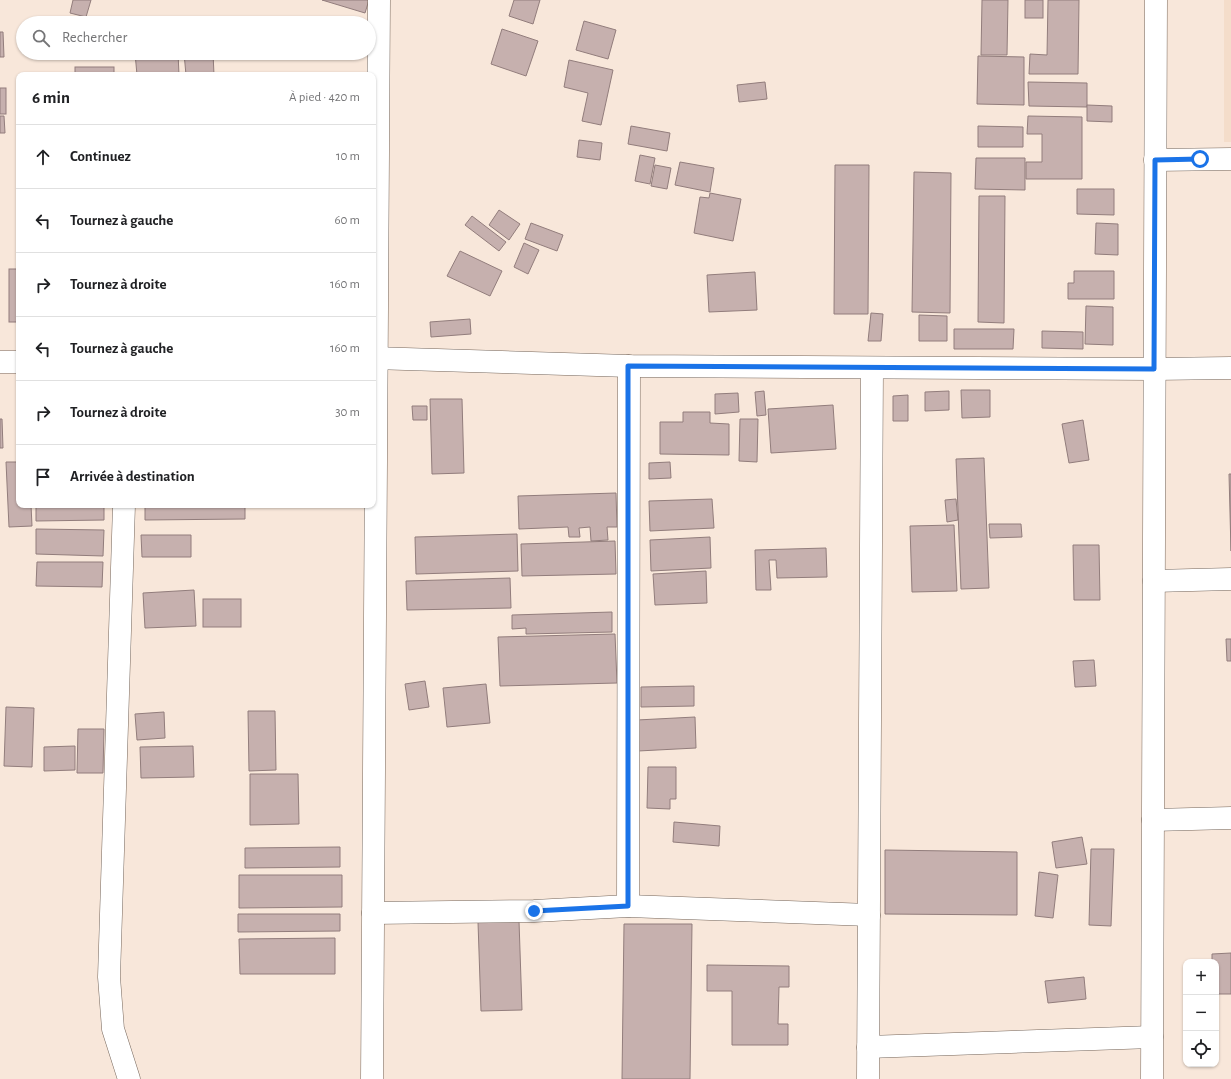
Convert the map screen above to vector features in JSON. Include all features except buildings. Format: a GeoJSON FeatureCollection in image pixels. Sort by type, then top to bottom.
{"type":"FeatureCollection","features":[{"type":"Feature","properties":{"kind":"street"},"geometry":{"type":"LineString","coordinates":[[376,239],[378,0]]}},
{"type":"Feature","properties":{"kind":"street"},"geometry":{"type":"LineString","coordinates":[[1152,1079],[1156,0]]}},
{"type":"Feature","properties":{"kind":"street"},"geometry":{"type":"LineString","coordinates":[[1155,160],[1231,159]]}},
{"type":"Feature","properties":{"kind":"street"},"geometry":{"type":"LineString","coordinates":[[376,358],[628,366],[1154,369],[1231,368]]}},
{"type":"Feature","properties":{"kind":"street"},"geometry":{"type":"LineString","coordinates":[[0,362],[16,362]]}},
{"type":"Feature","properties":{"kind":"street"},"geometry":{"type":"LineString","coordinates":[[628,366],[628,906]]}},
{"type":"Feature","properties":{"kind":"street"},"geometry":{"type":"LineString","coordinates":[[868,1079],[872,368]]}},
{"type":"Feature","properties":{"kind":"street"},"geometry":{"type":"LineString","coordinates":[[124,508],[109,977],[113,1029],[129,1079]]}},
{"type":"Feature","properties":{"kind":"street"},"geometry":{"type":"LineString","coordinates":[[372,1079],[374,508]]}},
{"type":"Feature","properties":{"kind":"street"},"geometry":{"type":"LineString","coordinates":[[1154,581],[1231,579]]}},
{"type":"Feature","properties":{"kind":"street"},"geometry":{"type":"LineString","coordinates":[[1153,820],[1231,818]]}},
{"type":"Feature","properties":{"kind":"street"},"geometry":{"type":"LineString","coordinates":[[373,913],[534,911],[628,906],[869,915]]}},
{"type":"Feature","properties":{"kind":"street"},"geometry":{"type":"LineString","coordinates":[[868,1047],[1152,1037]]}},
{"type":"Feature","properties":{"kind":"shaded area"},"geometry":{"type":"Polygon","coordinates":[[[1224,0],[1231,0],[1231,142],[1224,142],[1224,0]]]}},
{"type":"Feature","properties":{"kind":"route"},"geometry":{"type":"LineString","coordinates":[[534,911],[628,906],[628,366],[1154,369],[1155,160],[1200,159]]}}]}
